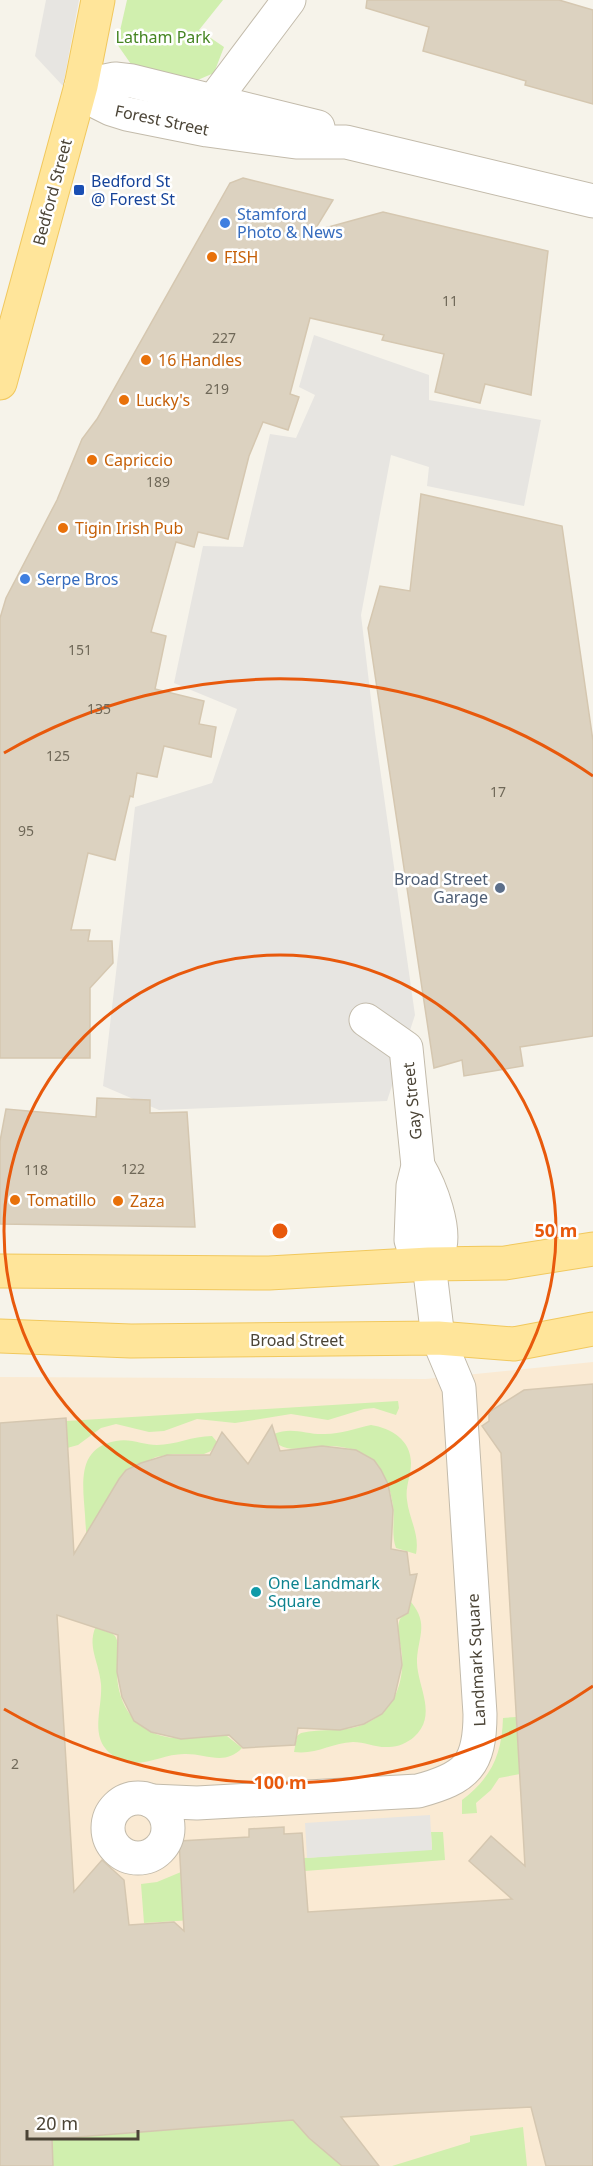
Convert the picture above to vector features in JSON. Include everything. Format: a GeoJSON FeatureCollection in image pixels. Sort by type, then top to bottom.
{"type":"FeatureCollection","features":[{"type":"Feature","properties":{"kind":"main road","name":"Bedford Street"},"geometry":{"type":"LineString","coordinates":[[0,383],[81,86],[98,0]]}},
{"type":"Feature","properties":{"kind":"main road"},"geometry":{"type":"LineString","coordinates":[[0,1271],[268,1273],[429,1264],[505,1263],[593,1250]]}},
{"type":"Feature","properties":{"kind":"main road","name":"Broad Street"},"geometry":{"type":"LineString","coordinates":[[0,1336],[131,1341],[438,1338],[514,1344],[593,1329]]}},
{"type":"Feature","properties":{"kind":"street"},"geometry":{"type":"LineString","coordinates":[[211,115],[289,0]]}},
{"type":"Feature","properties":{"kind":"street","name":"Forest Street"},"geometry":{"type":"LineString","coordinates":[[81,86],[115,79],[132,81],[211,115],[317,127],[346,142],[593,201]]}},
{"type":"Feature","properties":{"kind":"street","name":"Gay Street"},"geometry":{"type":"LineString","coordinates":[[366,1020],[406,1048],[418,1166],[429,1184],[438,1221],[440,1240],[438,1254],[429,1264],[438,1338]]}},
{"type":"Feature","properties":{"kind":"street","name":"Landmark Square"},"geometry":{"type":"LineString","coordinates":[[151,1801],[197,1803],[418,1791],[456,1778],[468,1768],[477,1752],[480,1714],[460,1396],[459,1388],[438,1338]]}},
{"type":"Feature","properties":{"kind":"shaded area"},"geometry":{"type":"Polygon","coordinates":[[[46,0],[79,0],[63,86],[35,56],[46,0]]]}},
{"type":"Feature","properties":{"kind":"shaded area"},"geometry":{"type":"Polygon","coordinates":[[[314,335],[429,375],[429,400],[541,420],[524,506],[427,486],[429,467],[391,455],[361,615],[375,733],[415,1015],[387,1101],[159,1110],[103,1086],[135,807],[212,783],[237,709],[174,683],[203,546],[243,547],[270,434],[296,438],[315,395],[299,387],[314,335]]]}},
{"type":"Feature","properties":{"kind":"shaded area"},"geometry":{"type":"Polygon","coordinates":[[[593,1362],[593,2166],[0,2166],[0,1377],[426,1379],[593,1362]]]}},
{"type":"Feature","properties":{"kind":"shaded area"},"geometry":{"type":"Polygon","coordinates":[[[430,1815],[432,1850],[307,1858],[305,1823],[430,1815]]]}},
{"type":"Feature","properties":{"kind":"green space","name":"Latham Park"},"geometry":{"type":"Polygon","coordinates":[[[127,0],[223,0],[199,30],[224,47],[214,73],[193,82],[133,67],[117,44],[127,0]]]}},
{"type":"Feature","properties":{"kind":"green space"},"geometry":{"type":"Polygon","coordinates":[[[398,1401],[399,1408],[396,1415],[374,1408],[328,1420],[291,1414],[235,1423],[197,1419],[164,1431],[149,1432],[116,1424],[101,1428],[78,1445],[67,1448],[66,1421],[398,1401]]]}},
{"type":"Feature","properties":{"kind":"green space"},"geometry":{"type":"Polygon","coordinates":[[[371,1425],[392,1432],[408,1448],[411,1468],[407,1495],[417,1540],[416,1554],[396,1548],[390,1492],[380,1469],[372,1461],[352,1449],[339,1447],[319,1446],[290,1449],[279,1445],[274,1434],[300,1431],[331,1434],[371,1425]]]}},
{"type":"Feature","properties":{"kind":"green space"},"geometry":{"type":"Polygon","coordinates":[[[212,1436],[217,1442],[211,1451],[204,1454],[173,1454],[156,1457],[126,1471],[89,1571],[83,1480],[88,1460],[94,1451],[116,1441],[127,1440],[157,1445],[212,1436]]]}},
{"type":"Feature","properties":{"kind":"green space"},"geometry":{"type":"Polygon","coordinates":[[[411,1602],[417,1610],[421,1625],[417,1663],[426,1711],[421,1729],[414,1737],[396,1746],[380,1747],[353,1742],[309,1752],[294,1752],[297,1736],[301,1733],[357,1727],[375,1719],[390,1705],[401,1677],[402,1655],[398,1626],[401,1617],[408,1613],[411,1602]]]}},
{"type":"Feature","properties":{"kind":"green space"},"geometry":{"type":"Polygon","coordinates":[[[101,1618],[104,1631],[116,1637],[118,1686],[125,1706],[138,1723],[156,1734],[167,1737],[227,1736],[242,1748],[229,1757],[222,1758],[177,1754],[136,1763],[119,1759],[109,1752],[99,1735],[101,1684],[93,1643],[93,1635],[101,1618]]]}},
{"type":"Feature","properties":{"kind":"green space"},"geometry":{"type":"Polygon","coordinates":[[[516,1717],[520,1774],[499,1778],[491,1790],[476,1803],[477,1813],[462,1814],[462,1800],[480,1783],[493,1765],[500,1743],[503,1718],[516,1717]]]}},
{"type":"Feature","properties":{"kind":"green space"},"geometry":{"type":"Polygon","coordinates":[[[431,1832],[443,1832],[445,1860],[305,1871],[304,1858],[432,1849],[431,1832]]]}},
{"type":"Feature","properties":{"kind":"green space"},"geometry":{"type":"Polygon","coordinates":[[[181,1872],[193,1920],[144,1923],[141,1884],[157,1882],[181,1872]]]}},
{"type":"Feature","properties":{"kind":"green space"},"geometry":{"type":"Polygon","coordinates":[[[49,2102],[294,2119],[378,2166],[53,2166],[49,2102]]]}},
{"type":"Feature","properties":{"kind":"green space"},"geometry":{"type":"Polygon","coordinates":[[[523,2127],[527,2166],[392,2166],[470,2142],[470,2136],[523,2127]]]}},
{"type":"Feature","properties":{"kind":"building"},"geometry":{"type":"Polygon","coordinates":[[[367,0],[559,0],[593,10],[593,104],[525,85],[526,81],[423,51],[429,27],[366,8],[367,0]]]}},
{"type":"Feature","properties":{"kind":"building"},"geometry":{"type":"Polygon","coordinates":[[[243,178],[333,200],[314,231],[383,212],[548,251],[531,395],[485,384],[480,403],[435,392],[444,354],[382,340],[384,335],[310,318],[290,394],[299,397],[288,430],[263,422],[249,456],[228,539],[198,532],[194,547],[176,542],[151,632],[166,636],[155,689],[204,701],[199,724],[216,727],[211,757],[164,746],[157,777],[137,773],[133,797],[130,796],[115,860],[88,853],[71,930],[90,930],[88,941],[112,941],[113,963],[90,988],[90,1058],[0,1058],[0,618],[6,598],[57,500],[82,439],[97,419],[230,183],[243,178]]]}},
{"type":"Feature","properties":{"kind":"building","name":"Broad Street Garage"},"geometry":{"type":"Polygon","coordinates":[[[421,494],[562,526],[593,741],[593,1036],[520,1047],[523,1066],[464,1076],[462,1060],[434,1068],[368,628],[380,586],[410,591],[421,494]]]}},
{"type":"Feature","properties":{"kind":"building"},"geometry":{"type":"Polygon","coordinates":[[[97,1098],[150,1100],[150,1113],[187,1112],[195,1227],[0,1224],[0,1141],[6,1109],[96,1117],[97,1098]]]}},
{"type":"Feature","properties":{"kind":"building"},"geometry":{"type":"Polygon","coordinates":[[[593,1384],[593,2166],[546,2166],[531,2107],[341,2117],[379,2166],[342,2166],[309,2138],[293,2120],[52,2139],[53,2166],[0,2166],[0,1423],[66,1418],[74,1554],[126,1470],[167,1455],[210,1455],[222,1432],[248,1464],[272,1425],[280,1451],[322,1446],[356,1450],[374,1460],[388,1484],[393,1510],[391,1549],[407,1552],[410,1575],[417,1574],[408,1613],[397,1619],[402,1665],[394,1699],[382,1714],[364,1724],[340,1730],[298,1728],[295,1745],[243,1748],[229,1735],[181,1739],[151,1732],[134,1721],[122,1697],[117,1672],[118,1635],[57,1615],[74,1892],[102,1860],[124,1880],[129,1925],[174,1922],[184,1931],[179,1841],[249,1837],[249,1829],[284,1827],[284,1834],[302,1833],[308,1912],[512,1899],[469,1861],[491,1836],[525,1866],[501,1453],[482,1426],[489,1421],[489,1412],[524,1390],[593,1384]]]}},
{"type":"Feature","properties":{"kind":"place","name":"Bedford St @ Forest St"},"geometry":{"type":"Point","coordinates":[79,190]}},
{"type":"Feature","properties":{"kind":"place","name":"Stamford Photo & News"},"geometry":{"type":"Point","coordinates":[225,223]}},
{"type":"Feature","properties":{"kind":"place","name":"FISH"},"geometry":{"type":"Point","coordinates":[212,257]}},
{"type":"Feature","properties":{"kind":"place","name":"16 Handles"},"geometry":{"type":"Point","coordinates":[146,360]}},
{"type":"Feature","properties":{"kind":"place","name":"Lucky's"},"geometry":{"type":"Point","coordinates":[124,400]}},
{"type":"Feature","properties":{"kind":"place","name":"Capriccio"},"geometry":{"type":"Point","coordinates":[92,460]}},
{"type":"Feature","properties":{"kind":"place","name":"Tigin Irish Pub"},"geometry":{"type":"Point","coordinates":[63,528]}},
{"type":"Feature","properties":{"kind":"place","name":"Serpe Bros"},"geometry":{"type":"Point","coordinates":[25,579]}},
{"type":"Feature","properties":{"kind":"place","name":"Broad Street Garage"},"geometry":{"type":"Point","coordinates":[500,888]}},
{"type":"Feature","properties":{"kind":"place","name":"Tomatillo"},"geometry":{"type":"Point","coordinates":[15,1200]}},
{"type":"Feature","properties":{"kind":"place","name":"Zaza"},"geometry":{"type":"Point","coordinates":[118,1201]}},
{"type":"Feature","properties":{"kind":"place","name":"One Landmark Square"},"geometry":{"type":"Point","coordinates":[256,1592]}}]}
